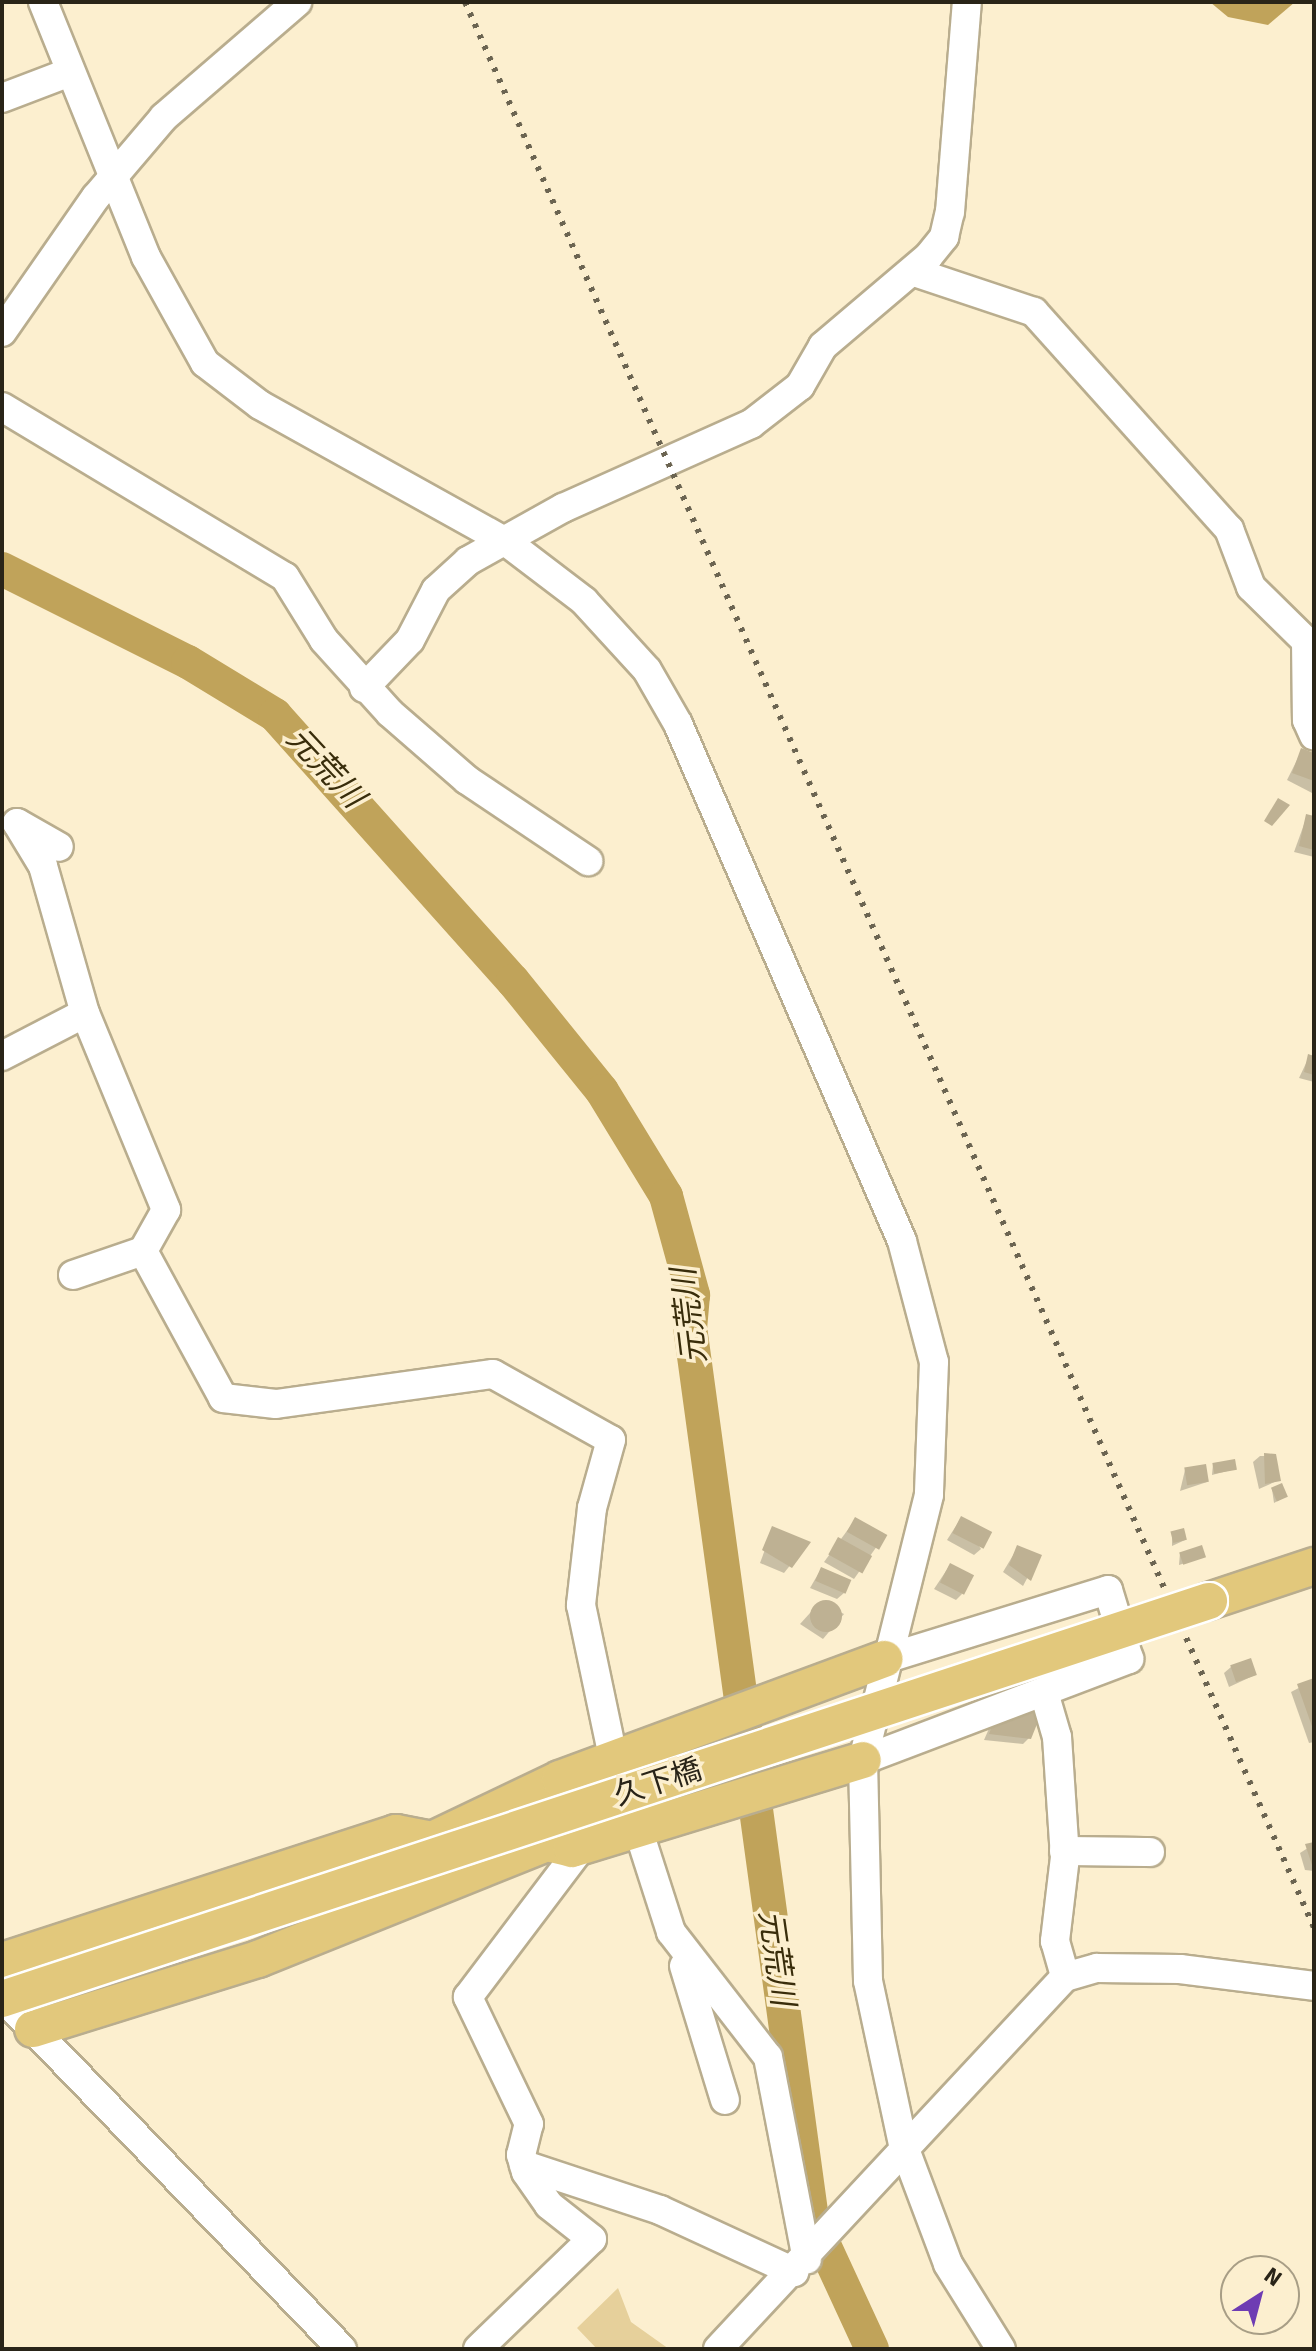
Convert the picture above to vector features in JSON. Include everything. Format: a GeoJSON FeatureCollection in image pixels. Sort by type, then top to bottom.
{"type":"FeatureCollection","features":[{"type":"Feature","properties":{"kind":"main road","name":"久下橋"},"geometry":{"type":"LineString","coordinates":[[2,1998],[1314,1566]]}},
{"type":"Feature","properties":{"kind":"main road"},"geometry":{"type":"LineString","coordinates":[[511,1806],[583,1789],[956,1667],[1209,1601]]}},
{"type":"Feature","properties":{"kind":"main road"},"geometry":{"type":"LineString","coordinates":[[588,1835],[930,1715],[1209,1601]]}},
{"type":"Feature","properties":{"kind":"main road"},"geometry":{"type":"LineString","coordinates":[[2,1983],[433,1840],[614,1761],[885,1659]]}},
{"type":"Feature","properties":{"kind":"main road"},"geometry":{"type":"LineString","coordinates":[[17,2023],[258,1959],[547,1843],[638,1829],[863,1760]]}},
{"type":"Feature","properties":{"kind":"main road"},"geometry":{"type":"LineString","coordinates":[[2,1961],[396,1833],[433,1840]]}},
{"type":"Feature","properties":{"kind":"main road"},"geometry":{"type":"LineString","coordinates":[[17,2023],[398,1890],[467,1875]]}},
{"type":"Feature","properties":{"kind":"street"},"geometry":{"type":"LineString","coordinates":[[43,2],[70,72],[116,171],[168,305],[205,363],[260,405],[508,543],[613,630],[670,711],[902,1241],[934,1362],[929,1495],[885,1659],[863,1760],[868,1981],[903,2144],[948,2264],[1001,2349]]}},
{"type":"Feature","properties":{"kind":"street"},"geometry":{"type":"LineString","coordinates":[[2,332],[116,171],[164,117],[297,2]]}},
{"type":"Feature","properties":{"kind":"street"},"geometry":{"type":"LineString","coordinates":[[364,688],[410,640],[436,590],[468,561],[508,543],[563,508],[751,424],[800,386],[823,346],[914,272],[944,237],[950,212],[967,2]]}},
{"type":"Feature","properties":{"kind":"street"},"geometry":{"type":"LineString","coordinates":[[2,98],[70,72]]}},
{"type":"Feature","properties":{"kind":"street"},"geometry":{"type":"LineString","coordinates":[[914,272],[1034,312],[1229,529],[1251,587],[1306,641],[1307,720],[1314,736]]}},
{"type":"Feature","properties":{"kind":"street"},"geometry":{"type":"LineString","coordinates":[[2,407],[285,577],[364,688],[467,780],[588,861]]}},
{"type":"Feature","properties":{"kind":"street"},"geometry":{"type":"LineString","coordinates":[[9,819],[59,847]]}},
{"type":"Feature","properties":{"kind":"street"},"geometry":{"type":"LineString","coordinates":[[9,819],[43,866],[85,1013],[166,1210],[143,1251],[73,1275]]}},
{"type":"Feature","properties":{"kind":"street"},"geometry":{"type":"LineString","coordinates":[[2,1056],[85,1013]]}},
{"type":"Feature","properties":{"kind":"street"},"geometry":{"type":"LineString","coordinates":[[143,1251],[223,1398],[276,1404],[493,1374],[611,1440],[592,1508],[581,1605],[614,1761]]}},
{"type":"Feature","properties":{"kind":"street"},"geometry":{"type":"LineString","coordinates":[[863,1760],[1045,1696],[1129,1659],[1108,1590],[885,1659]]}},
{"type":"Feature","properties":{"kind":"street"},"geometry":{"type":"LineString","coordinates":[[1045,1696],[1057,1737],[1064,1851],[1055,1941],[1065,1977]]}},
{"type":"Feature","properties":{"kind":"street"},"geometry":{"type":"LineString","coordinates":[[638,1829],[725,2100]]}},
{"type":"Feature","properties":{"kind":"street"},"geometry":{"type":"LineString","coordinates":[[478,2349],[592,2239],[549,2205],[524,2165],[529,2124],[468,1997],[588,1835]]}},
{"type":"Feature","properties":{"kind":"street"},"geometry":{"type":"LineString","coordinates":[[1064,1851],[1150,1852]]}},
{"type":"Feature","properties":{"kind":"street"},"geometry":{"type":"LineString","coordinates":[[671,1932],[768,2057],[800,2265]]}},
{"type":"Feature","properties":{"kind":"street"},"geometry":{"type":"LineString","coordinates":[[718,2349],[800,2265],[903,2144],[1065,1977],[1097,1968],[1180,1969],[1314,1986]]}},
{"type":"Feature","properties":{"kind":"street"},"geometry":{"type":"LineString","coordinates":[[2,1998],[17,2023],[342,2349]]}},
{"type":"Feature","properties":{"kind":"street"},"geometry":{"type":"LineString","coordinates":[[524,2165],[660,2210],[800,2265]]}},
{"type":"Feature","properties":{"kind":"shaded area"},"geometry":{"type":"Polygon","coordinates":[[[1210,2],[1295,2],[1268,25],[1228,17],[1210,2]]]}},
{"type":"Feature","properties":{"kind":"shaded area"},"geometry":{"type":"Polygon","coordinates":[[[618,2288],[631,2322],[669,2349],[597,2349],[577,2328],[618,2288]]]}},
{"type":"Feature","properties":{"kind":"building"},"geometry":{"type":"Polygon","coordinates":[[[1301,748],[1314,753],[1314,781],[1292,773],[1301,748]]]}},
{"type":"Feature","properties":{"kind":"building"},"geometry":{"type":"Polygon","coordinates":[[[1278,798],[1290,805],[1272,826],[1264,821],[1278,798]]]}},
{"type":"Feature","properties":{"kind":"building"},"geometry":{"type":"Polygon","coordinates":[[[1306,814],[1314,816],[1314,850],[1299,846],[1306,814]]]}},
{"type":"Feature","properties":{"kind":"building"},"geometry":{"type":"Polygon","coordinates":[[[1308,1054],[1314,1056],[1314,1075],[1304,1072],[1308,1054]]]}},
{"type":"Feature","properties":{"kind":"building"},"geometry":{"type":"Polygon","coordinates":[[[1264,1453],[1276,1454],[1281,1481],[1265,1484],[1264,1453]]]}},
{"type":"Feature","properties":{"kind":"building"},"geometry":{"type":"Polygon","coordinates":[[[1235,1459],[1237,1470],[1214,1474],[1212,1463],[1235,1459]]]}},
{"type":"Feature","properties":{"kind":"building"},"geometry":{"type":"Polygon","coordinates":[[[1206,1464],[1209,1482],[1187,1485],[1184,1467],[1206,1464]]]}},
{"type":"Feature","properties":{"kind":"building"},"geometry":{"type":"Polygon","coordinates":[[[1282,1483],[1288,1497],[1277,1501],[1271,1488],[1282,1483]]]}},
{"type":"Feature","properties":{"kind":"building"},"geometry":{"type":"Polygon","coordinates":[[[961,1516],[992,1532],[984,1549],[952,1533],[961,1516]]]}},
{"type":"Feature","properties":{"kind":"building"},"geometry":{"type":"Polygon","coordinates":[[[855,1517],[887,1535],[879,1550],[847,1532],[855,1517]]]}},
{"type":"Feature","properties":{"kind":"building"},"geometry":{"type":"Polygon","coordinates":[[[772,1526],[811,1542],[792,1568],[762,1550],[772,1526]]]}},
{"type":"Feature","properties":{"kind":"building"},"geometry":{"type":"Polygon","coordinates":[[[1184,1528],[1187,1540],[1173,1543],[1170,1531],[1184,1528]]]}},
{"type":"Feature","properties":{"kind":"building"},"geometry":{"type":"Polygon","coordinates":[[[838,1537],[872,1556],[862,1573],[828,1554],[838,1537]]]}},
{"type":"Feature","properties":{"kind":"building"},"geometry":{"type":"Polygon","coordinates":[[[1017,1545],[1042,1555],[1031,1581],[1009,1565],[1017,1545]]]}},
{"type":"Feature","properties":{"kind":"building"},"geometry":{"type":"Polygon","coordinates":[[[1202,1545],[1206,1557],[1183,1565],[1179,1552],[1202,1545]]]}},
{"type":"Feature","properties":{"kind":"building"},"geometry":{"type":"Polygon","coordinates":[[[950,1563],[974,1575],[964,1595],[940,1583],[950,1563]]]}},
{"type":"Feature","properties":{"kind":"building"},"geometry":{"type":"Polygon","coordinates":[[[821,1567],[851,1580],[846,1594],[815,1581],[821,1567]]]}},
{"type":"Feature","properties":{"kind":"building"},"geometry":{"type":"Polygon","coordinates":[[[826,1600],[837,1605],[842,1616],[837,1627],[826,1632],[815,1627],[810,1616],[815,1605],[826,1600]]]}},
{"type":"Feature","properties":{"kind":"building"},"geometry":{"type":"Polygon","coordinates":[[[1251,1658],[1257,1675],[1236,1682],[1230,1665],[1251,1658]]]}},
{"type":"Feature","properties":{"kind":"building"},"geometry":{"type":"Polygon","coordinates":[[[1314,1678],[1314,1732],[1297,1684],[1314,1678]]]}},
{"type":"Feature","properties":{"kind":"building"},"geometry":{"type":"Polygon","coordinates":[[[1031,1710],[1041,1714],[1031,1739],[989,1734],[996,1716],[1031,1710]]]}},
{"type":"Feature","properties":{"kind":"building"},"geometry":{"type":"Polygon","coordinates":[[[1314,1842],[1314,1864],[1312,1865],[1305,1844],[1314,1842]]]}},
{"type":"Feature","properties":{"kind":"waterway","name":"元荒川"},"geometry":{"type":"LineString","coordinates":[[2,569],[188,662],[275,715],[513,981],[602,1091],[666,1196],[693,1295],[690,1327],[812,2219],[872,2349]]}},
{"type":"Feature","properties":{"kind":"railway"},"geometry":{"type":"LineString","coordinates":[[465,2],[1314,1928]]}}]}
